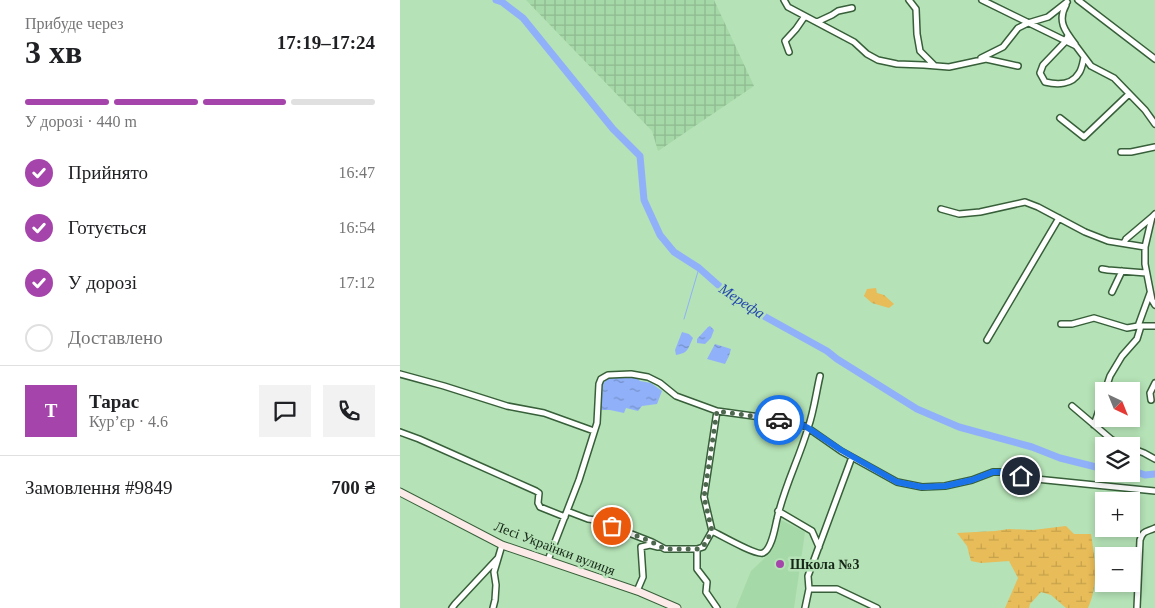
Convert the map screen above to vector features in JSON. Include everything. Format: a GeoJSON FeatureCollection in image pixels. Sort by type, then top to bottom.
{"type":"FeatureCollection","features":[{"type":"Feature","properties":{"kind":"street"},"geometry":{"type":"LineString","coordinates":[[784,0],[788,7],[854,42],[867,54],[878,60],[897,64],[949,67],[986,59],[1018,66]]}},
{"type":"Feature","properties":{"kind":"street"},"geometry":{"type":"LineString","coordinates":[[909,0],[916,9],[920,51],[934,66]]}},
{"type":"Feature","properties":{"kind":"street"},"geometry":{"type":"LineString","coordinates":[[982,0],[1067,38],[1076,46],[1091,66],[1114,78],[1145,110],[1155,124]]}},
{"type":"Feature","properties":{"kind":"street"},"geometry":{"type":"LineString","coordinates":[[1078,0],[1155,59]]}},
{"type":"Feature","properties":{"kind":"street"},"geometry":{"type":"LineString","coordinates":[[973,62],[1003,47],[1018,28],[1028,22],[1048,17],[1068,1]]}},
{"type":"Feature","properties":{"kind":"street"},"geometry":{"type":"LineString","coordinates":[[1067,38],[1061,21],[1062,11],[1068,1]]}},
{"type":"Feature","properties":{"kind":"street"},"geometry":{"type":"LineString","coordinates":[[817,22],[838,11],[852,8]]}},
{"type":"Feature","properties":{"kind":"street"},"geometry":{"type":"LineString","coordinates":[[789,52],[786,41],[805,16]]}},
{"type":"Feature","properties":{"kind":"street"},"geometry":{"type":"LineString","coordinates":[[1067,38],[1043,65],[1040,73],[1045,82],[1056,85],[1070,82],[1079,74],[1084,57]]}},
{"type":"Feature","properties":{"kind":"street"},"geometry":{"type":"LineString","coordinates":[[1060,118],[1084,137],[1129,94]]}},
{"type":"Feature","properties":{"kind":"street"},"geometry":{"type":"LineString","coordinates":[[1121,152],[1131,152],[1155,146]]}},
{"type":"Feature","properties":{"kind":"street"},"geometry":{"type":"LineString","coordinates":[[941,210],[959,214],[980,212],[1025,202],[1085,232],[1108,241],[1145,247]]}},
{"type":"Feature","properties":{"kind":"street"},"geometry":{"type":"LineString","coordinates":[[1124,243],[1126,239],[1154,216]]}},
{"type":"Feature","properties":{"kind":"street"},"geometry":{"type":"LineString","coordinates":[[1154,216],[1145,247],[1145,264],[1152,300],[1155,305]]}},
{"type":"Feature","properties":{"kind":"street"},"geometry":{"type":"LineString","coordinates":[[987,340],[1059,218]]}},
{"type":"Feature","properties":{"kind":"street"},"geometry":{"type":"LineString","coordinates":[[1102,268],[1146,273]]}},
{"type":"Feature","properties":{"kind":"street"},"geometry":{"type":"LineString","coordinates":[[1112,292],[1122,271]]}},
{"type":"Feature","properties":{"kind":"street"},"geometry":{"type":"LineString","coordinates":[[1108,382],[1122,356],[1137,339],[1139,326],[1151,292]]}},
{"type":"Feature","properties":{"kind":"street"},"geometry":{"type":"LineString","coordinates":[[1061,324],[1072,324],[1094,318],[1127,328],[1155,326]]}},
{"type":"Feature","properties":{"kind":"street"},"geometry":{"type":"LineString","coordinates":[[400,374],[506,406],[544,413],[594,431]]}},
{"type":"Feature","properties":{"kind":"street"},"geometry":{"type":"LineString","coordinates":[[548,560],[568,511],[594,431],[599,384],[601,379],[608,375],[631,374],[648,378],[660,383],[676,396],[717,411],[796,422],[897,482],[922,487],[945,486],[972,480],[993,472],[1005,472],[1036,479],[1155,492]]}},
{"type":"Feature","properties":{"kind":"street"},"geometry":{"type":"LineString","coordinates":[[712,531],[750,552],[764,553],[769,548],[778,511],[808,428],[820,376]]}},
{"type":"Feature","properties":{"kind":"street"},"geometry":{"type":"LineString","coordinates":[[1152,400],[1150,393],[1155,383]]}},
{"type":"Feature","properties":{"kind":"street"},"geometry":{"type":"LineString","coordinates":[[1072,406],[1108,437]]}},
{"type":"Feature","properties":{"kind":"street"},"geometry":{"type":"LineString","coordinates":[[637,591],[643,577],[641,547],[650,545],[665,549],[697,549],[703,547],[712,531],[704,497],[717,411]]}},
{"type":"Feature","properties":{"kind":"street"},"geometry":{"type":"LineString","coordinates":[[400,432],[536,491],[539,493],[538,503],[540,507],[565,517]]}},
{"type":"Feature","properties":{"kind":"street"},"geometry":{"type":"LineString","coordinates":[[1140,451],[1155,459]]}},
{"type":"Feature","properties":{"kind":"street"},"geometry":{"type":"LineString","coordinates":[[805,608],[810,589],[808,576],[852,457]]}},
{"type":"Feature","properties":{"kind":"street","name":"Лесі Українки вулиця"},"geometry":{"type":"LineString","coordinates":[[400,492],[502,545],[637,591],[677,608]]}},
{"type":"Feature","properties":{"kind":"street"},"geometry":{"type":"LineString","coordinates":[[568,511],[588,519],[603,521],[665,549]]}},
{"type":"Feature","properties":{"kind":"street"},"geometry":{"type":"LineString","coordinates":[[778,511],[812,530],[819,547]]}},
{"type":"Feature","properties":{"kind":"street"},"geometry":{"type":"LineString","coordinates":[[1138,608],[1140,540],[1145,532],[1155,528]]}},
{"type":"Feature","properties":{"kind":"street"},"geometry":{"type":"LineString","coordinates":[[494,607],[496,584],[494,572],[502,545]]}},
{"type":"Feature","properties":{"kind":"street"},"geometry":{"type":"LineString","coordinates":[[697,549],[697,569],[707,582],[706,592],[717,608]]}},
{"type":"Feature","properties":{"kind":"street"},"geometry":{"type":"LineString","coordinates":[[452,608],[498,558]]}},
{"type":"Feature","properties":{"kind":"street"},"geometry":{"type":"LineString","coordinates":[[810,589],[837,589],[877,608]]}},
{"type":"Feature","properties":{"kind":"shaded area"},"geometry":{"type":"Polygon","coordinates":[[[526,0],[714,0],[754,86],[658,151],[652,131],[526,0]]]}},
{"type":"Feature","properties":{"kind":"shaded area","name":"Школа №3"},"geometry":{"type":"Polygon","coordinates":[[[781,520],[805,532],[794,608],[736,608],[751,571],[767,556],[781,520]]]}},
{"type":"Feature","properties":{"kind":"green space"},"geometry":{"type":"Polygon","coordinates":[[[876,288],[877,293],[884,295],[894,304],[889,308],[872,303],[864,296],[867,289],[876,288]]]}},
{"type":"Feature","properties":{"kind":"green space"},"geometry":{"type":"Polygon","coordinates":[[[1066,526],[1074,534],[1091,534],[1095,562],[1095,581],[1088,608],[1066,608],[1051,595],[1041,592],[1030,604],[1029,608],[1005,608],[1018,578],[1009,561],[981,563],[971,561],[967,546],[957,533],[1009,529],[1033,530],[1066,526]]]}},
{"type":"Feature","properties":{"kind":"water"},"geometry":{"type":"Polygon","coordinates":[[[710,326],[714,330],[711,338],[705,344],[697,343],[697,339],[710,326]]]}},
{"type":"Feature","properties":{"kind":"water"},"geometry":{"type":"Polygon","coordinates":[[[682,332],[689,334],[693,338],[686,351],[676,355],[675,350],[682,332]]]}},
{"type":"Feature","properties":{"kind":"water"},"geometry":{"type":"Polygon","coordinates":[[[715,344],[731,349],[725,364],[707,359],[715,344]]]}},
{"type":"Feature","properties":{"kind":"water"},"geometry":{"type":"Polygon","coordinates":[[[609,378],[637,378],[640,381],[651,383],[662,391],[657,404],[642,406],[638,411],[626,408],[624,413],[601,410],[603,383],[609,378]]]}},
{"type":"Feature","properties":{"kind":"waterway","name":"Мерефа"},"geometry":{"type":"LineString","coordinates":[[496,0],[502,2],[523,18],[613,129],[640,156],[644,200],[660,235],[674,252],[699,268],[725,291],[762,315],[827,351],[917,409],[959,427],[1095,467]]}},
{"type":"Feature","properties":{"kind":"waterway"},"geometry":{"type":"LineString","coordinates":[[684,319],[699,268]]}},
{"type":"Feature","properties":{"kind":"waterway","name":"Мерефа"},"geometry":{"type":"LineString","coordinates":[[1140,473],[1145,475],[1155,474]]}},
{"type":"Feature","properties":{"kind":"way so far"},"geometry":{"type":"LineString","coordinates":[[612,526],[665,549],[697,549],[703,547],[712,531],[704,497],[717,411],[779,420]]}},
{"type":"Feature","properties":{"kind":"place","name":"Школа №3"},"geometry":{"type":"Point","coordinates":[780,564]}},
{"type":"Feature","properties":{"kind":"route"},"geometry":{"type":"LineString","coordinates":[[779,420],[796,422],[808,428],[841,450],[897,482],[922,487],[945,486],[972,480],[993,472],[1005,472],[1021,476]]}}]}
